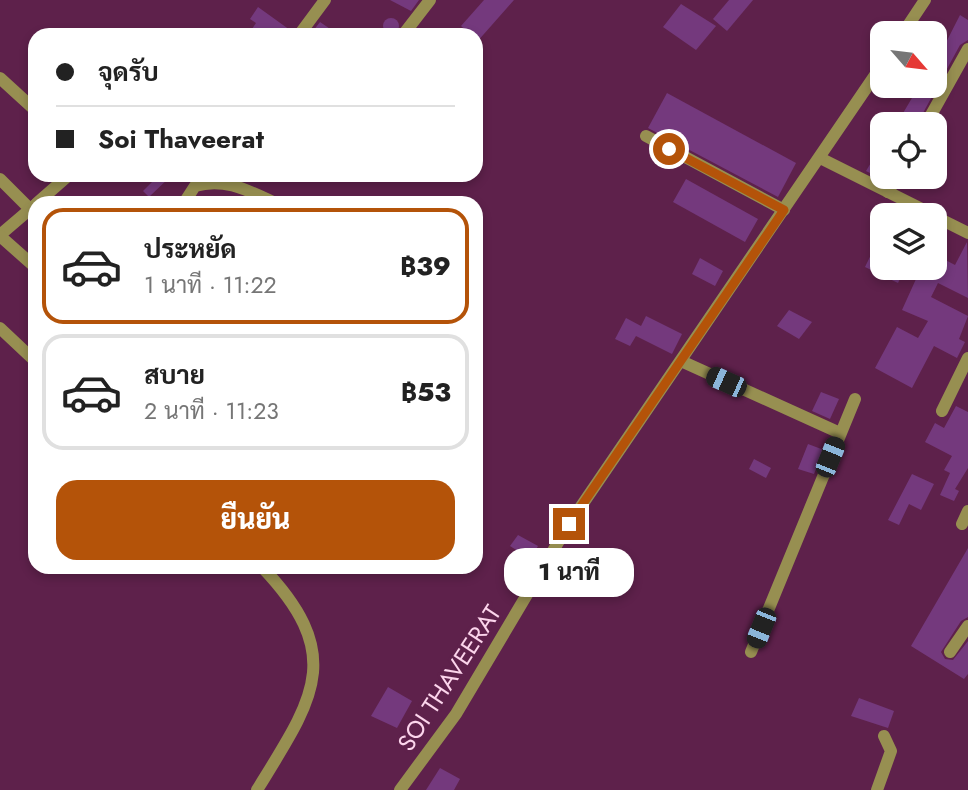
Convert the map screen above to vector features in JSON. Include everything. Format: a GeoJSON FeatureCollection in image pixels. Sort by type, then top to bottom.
{"type":"FeatureCollection","features":[{"type":"Feature","properties":{"kind":"street"},"geometry":{"type":"LineString","coordinates":[[304,28],[324,0]]}},
{"type":"Feature","properties":{"kind":"street"},"geometry":{"type":"LineString","coordinates":[[409,28],[430,0]]}},
{"type":"Feature","properties":{"kind":"street"},"geometry":{"type":"LineString","coordinates":[[911,21],[925,0]]}},
{"type":"Feature","properties":{"kind":"street"},"geometry":{"type":"LineString","coordinates":[[933,112],[968,49]]}},
{"type":"Feature","properties":{"kind":"street"},"geometry":{"type":"LineString","coordinates":[[0,78],[28,104]]}},
{"type":"Feature","properties":{"kind":"street","name":"SOI THAVEERAT"},"geometry":{"type":"LineString","coordinates":[[400,790],[456,714],[569,524],[870,83]]}},
{"type":"Feature","properties":{"kind":"street"},"geometry":{"type":"LineString","coordinates":[[646,136],[784,210]]}},
{"type":"Feature","properties":{"kind":"street"},"geometry":{"type":"LineString","coordinates":[[820,158],[910,203]]}},
{"type":"Feature","properties":{"kind":"street"},"geometry":{"type":"LineString","coordinates":[[0,179],[28,201]]}},
{"type":"Feature","properties":{"kind":"street"},"geometry":{"type":"LineString","coordinates":[[45,196],[61,182]]}},
{"type":"Feature","properties":{"kind":"street"},"geometry":{"type":"LineString","coordinates":[[215,182],[257,196]]}},
{"type":"Feature","properties":{"kind":"street"},"geometry":{"type":"LineString","coordinates":[[28,211],[0,235],[28,261]]}},
{"type":"Feature","properties":{"kind":"street"},"geometry":{"type":"LineString","coordinates":[[947,222],[968,233]]}},
{"type":"Feature","properties":{"kind":"street"},"geometry":{"type":"LineString","coordinates":[[0,328],[28,354]]}},
{"type":"Feature","properties":{"kind":"street"},"geometry":{"type":"LineString","coordinates":[[942,411],[968,358]]}},
{"type":"Feature","properties":{"kind":"street"},"geometry":{"type":"LineString","coordinates":[[681,361],[840,433]]}},
{"type":"Feature","properties":{"kind":"street"},"geometry":{"type":"LineString","coordinates":[[751,652],[855,399]]}},
{"type":"Feature","properties":{"kind":"street"},"geometry":{"type":"LineString","coordinates":[[962,524],[968,511]]}},
{"type":"Feature","properties":{"kind":"street"},"geometry":{"type":"LineString","coordinates":[[257,790],[302,714],[313,671],[307,626],[292,600],[268,574]]}},
{"type":"Feature","properties":{"kind":"street"},"geometry":{"type":"LineString","coordinates":[[950,652],[968,626]]}},
{"type":"Feature","properties":{"kind":"street"},"geometry":{"type":"LineString","coordinates":[[877,790],[891,751],[884,736]]}},
{"type":"Feature","properties":{"kind":"building"},"geometry":{"type":"Polygon","coordinates":[[[390,0],[419,0],[411,11],[390,0]]]}},
{"type":"Feature","properties":{"kind":"building"},"geometry":{"type":"Polygon","coordinates":[[[484,0],[514,0],[483,35],[483,28],[461,26],[484,0]]]}},
{"type":"Feature","properties":{"kind":"building"},"geometry":{"type":"Polygon","coordinates":[[[729,0],[753,0],[727,31],[713,19],[729,0]]]}},
{"type":"Feature","properties":{"kind":"building"},"geometry":{"type":"Polygon","coordinates":[[[681,4],[716,26],[696,50],[663,27],[681,4]]]}},
{"type":"Feature","properties":{"kind":"building"},"geometry":{"type":"Polygon","coordinates":[[[258,7],[287,28],[253,28],[256,23],[250,19],[258,7]]]}},
{"type":"Feature","properties":{"kind":"building"},"geometry":{"type":"Polygon","coordinates":[[[960,15],[968,20],[968,40],[960,45],[947,69],[947,40],[960,15]]]}},
{"type":"Feature","properties":{"kind":"building"},"geometry":{"type":"Polygon","coordinates":[[[391,18],[398,23],[398,28],[383,26],[385,20],[391,18]]]}},
{"type":"Feature","properties":{"kind":"building"},"geometry":{"type":"Polygon","coordinates":[[[320,22],[329,28],[315,28],[320,22]]]}},
{"type":"Feature","properties":{"kind":"building"},"geometry":{"type":"Polygon","coordinates":[[[667,93],[796,163],[778,197],[648,128],[667,93]]]}},
{"type":"Feature","properties":{"kind":"building"},"geometry":{"type":"Polygon","coordinates":[[[912,98],[931,98],[924,112],[904,112],[912,98]]]}},
{"type":"Feature","properties":{"kind":"building"},"geometry":{"type":"Polygon","coordinates":[[[686,179],[758,219],[745,242],[673,202],[686,179]]]}},
{"type":"Feature","properties":{"kind":"building"},"geometry":{"type":"Polygon","coordinates":[[[152,182],[165,182],[150,196],[143,191],[152,182]]]}},
{"type":"Feature","properties":{"kind":"building"},"geometry":{"type":"Polygon","coordinates":[[[967,242],[968,298],[938,283],[931,297],[968,316],[959,339],[965,342],[957,358],[934,346],[912,388],[875,368],[897,327],[918,338],[928,321],[902,310],[916,280],[947,280],[947,261],[955,265],[967,242]]]}},
{"type":"Feature","properties":{"kind":"building"},"geometry":{"type":"Polygon","coordinates":[[[870,257],[870,269],[865,267],[870,257]]]}},
{"type":"Feature","properties":{"kind":"building"},"geometry":{"type":"Polygon","coordinates":[[[700,258],[723,271],[715,286],[692,274],[700,258]]]}},
{"type":"Feature","properties":{"kind":"building"},"geometry":{"type":"Polygon","coordinates":[[[789,310],[812,322],[799,339],[777,326],[789,310]]]}},
{"type":"Feature","properties":{"kind":"building"},"geometry":{"type":"Polygon","coordinates":[[[646,316],[682,334],[672,354],[636,336],[630,346],[615,339],[626,318],[641,326],[646,316]]]}},
{"type":"Feature","properties":{"kind":"building"},"geometry":{"type":"Polygon","coordinates":[[[821,392],[839,399],[830,419],[812,411],[821,392]]]}},
{"type":"Feature","properties":{"kind":"building"},"geometry":{"type":"Polygon","coordinates":[[[956,406],[968,412],[968,468],[955,489],[959,491],[954,501],[940,495],[950,473],[944,470],[952,456],[925,442],[935,423],[944,428],[956,406]]]}},
{"type":"Feature","properties":{"kind":"building"},"geometry":{"type":"Polygon","coordinates":[[[808,444],[824,450],[814,474],[798,469],[808,444]]]}},
{"type":"Feature","properties":{"kind":"building"},"geometry":{"type":"Polygon","coordinates":[[[754,459],[771,468],[766,478],[749,469],[754,459]]]}},
{"type":"Feature","properties":{"kind":"building"},"geometry":{"type":"Polygon","coordinates":[[[912,474],[934,484],[921,510],[909,504],[899,525],[888,520],[912,474]]]}},
{"type":"Feature","properties":{"kind":"building"},"geometry":{"type":"Polygon","coordinates":[[[518,535],[538,546],[530,559],[510,546],[518,535]]]}},
{"type":"Feature","properties":{"kind":"building"},"geometry":{"type":"Polygon","coordinates":[[[968,548],[968,617],[961,621],[941,652],[945,659],[953,660],[968,641],[968,674],[964,679],[911,646],[968,548]]]}},
{"type":"Feature","properties":{"kind":"building"},"geometry":{"type":"Polygon","coordinates":[[[388,687],[412,701],[397,728],[371,716],[388,687]]]}},
{"type":"Feature","properties":{"kind":"building"},"geometry":{"type":"Polygon","coordinates":[[[859,698],[894,711],[888,728],[851,716],[859,698]]]}},
{"type":"Feature","properties":{"kind":"building"},"geometry":{"type":"Polygon","coordinates":[[[440,768],[460,779],[454,790],[426,790],[440,768]]]}},
{"type":"Feature","properties":{"kind":"route"},"geometry":{"type":"LineString","coordinates":[[569,524],[784,210],[669,149]]}}]}
